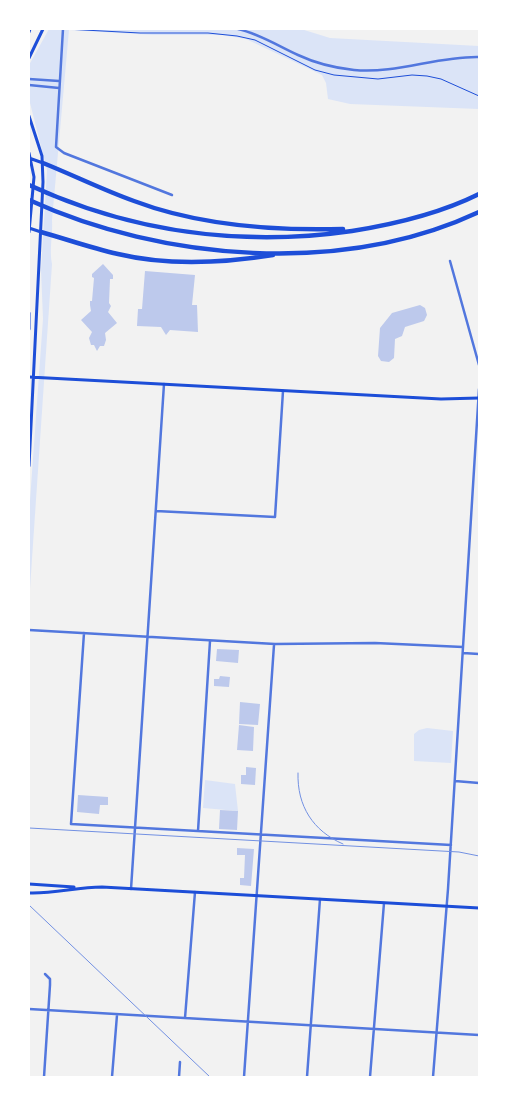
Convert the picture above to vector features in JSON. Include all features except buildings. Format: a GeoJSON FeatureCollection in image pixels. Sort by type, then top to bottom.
{"type":"FeatureCollection","features":[{"type":"Feature","properties":{"kind":"highway"},"geometry":{"type":"LineString","coordinates":[[43,163],[134,201],[187,217],[273,228],[362,229]]}},
{"type":"Feature","properties":{"kind":"highway"},"geometry":{"type":"LineString","coordinates":[[29,185],[55,197],[114,218],[200,234],[276,238],[362,229],[415,218],[479,194]]}},
{"type":"Feature","properties":{"kind":"highway"},"geometry":{"type":"LineString","coordinates":[[29,200],[113,232],[173,245],[212,250],[287,253]]}},
{"type":"Feature","properties":{"kind":"highway"},"geometry":{"type":"LineString","coordinates":[[41,232],[120,255],[163,260],[240,260],[287,253],[350,248],[445,226],[479,212]]}},
{"type":"Feature","properties":{"kind":"main road"},"geometry":{"type":"LineString","coordinates":[[29,58],[43,29]]}},
{"type":"Feature","properties":{"kind":"main road"},"geometry":{"type":"LineString","coordinates":[[29,116],[43,163],[29,466]]}},
{"type":"Feature","properties":{"kind":"main road"},"geometry":{"type":"LineString","coordinates":[[29,153],[34,177],[29,232]]}},
{"type":"Feature","properties":{"kind":"main road"},"geometry":{"type":"LineString","coordinates":[[30,158],[43,163]]}},
{"type":"Feature","properties":{"kind":"main road"},"geometry":{"type":"LineString","coordinates":[[29,228],[41,232]]}},
{"type":"Feature","properties":{"kind":"main road"},"geometry":{"type":"LineString","coordinates":[[29,313],[29,329]]}},
{"type":"Feature","properties":{"kind":"main road"},"geometry":{"type":"LineString","coordinates":[[29,377],[441,399],[479,398]]}},
{"type":"Feature","properties":{"kind":"main road"},"geometry":{"type":"LineString","coordinates":[[29,884],[479,908]]}},
{"type":"Feature","properties":{"kind":"main road"},"geometry":{"type":"LineString","coordinates":[[29,893],[59,893],[77,888]]}},
{"type":"Feature","properties":{"kind":"street"},"geometry":{"type":"LineString","coordinates":[[63,29],[56,146],[64,153],[172,195]]}},
{"type":"Feature","properties":{"kind":"street"},"geometry":{"type":"LineString","coordinates":[[238,29],[270,40],[306,58],[353,70],[382,70],[453,58],[479,57]]}},
{"type":"Feature","properties":{"kind":"street"},"geometry":{"type":"LineString","coordinates":[[29,79],[59,81]]}},
{"type":"Feature","properties":{"kind":"street"},"geometry":{"type":"LineString","coordinates":[[29,85],[59,88]]}},
{"type":"Feature","properties":{"kind":"street"},"geometry":{"type":"LineString","coordinates":[[450,261],[479,365]]}},
{"type":"Feature","properties":{"kind":"street"},"geometry":{"type":"LineString","coordinates":[[131,889],[164,384]]}},
{"type":"Feature","properties":{"kind":"street"},"geometry":{"type":"LineString","coordinates":[[433,1077],[447,906],[479,389]]}},
{"type":"Feature","properties":{"kind":"street"},"geometry":{"type":"LineString","coordinates":[[156,511],[275,517],[283,390]]}},
{"type":"Feature","properties":{"kind":"street"},"geometry":{"type":"LineString","coordinates":[[29,630],[274,644],[375,643],[463,647]]}},
{"type":"Feature","properties":{"kind":"street"},"geometry":{"type":"LineString","coordinates":[[84,633],[71,824],[451,845]]}},
{"type":"Feature","properties":{"kind":"street"},"geometry":{"type":"LineString","coordinates":[[198,831],[210,640]]}},
{"type":"Feature","properties":{"kind":"street"},"geometry":{"type":"LineString","coordinates":[[244,1077],[274,644]]}},
{"type":"Feature","properties":{"kind":"street"},"geometry":{"type":"LineString","coordinates":[[463,654],[479,654]]}},
{"type":"Feature","properties":{"kind":"street"},"geometry":{"type":"LineString","coordinates":[[455,781],[479,783]]}},
{"type":"Feature","properties":{"kind":"street"},"geometry":{"type":"LineString","coordinates":[[184,1018],[195,892]]}},
{"type":"Feature","properties":{"kind":"street"},"geometry":{"type":"LineString","coordinates":[[307,1077],[320,899]]}},
{"type":"Feature","properties":{"kind":"street"},"geometry":{"type":"LineString","coordinates":[[370,1077],[384,903]]}},
{"type":"Feature","properties":{"kind":"street"},"geometry":{"type":"LineString","coordinates":[[44,1077],[50,985],[50,979],[45,974]]}},
{"type":"Feature","properties":{"kind":"street"},"geometry":{"type":"LineString","coordinates":[[29,1009],[479,1035]]}},
{"type":"Feature","properties":{"kind":"street"},"geometry":{"type":"LineString","coordinates":[[112,1077],[117,1015]]}},
{"type":"Feature","properties":{"kind":"street"},"geometry":{"type":"LineString","coordinates":[[179,1077],[180,1062]]}},
{"type":"Feature","properties":{"kind":"path"},"geometry":{"type":"LineString","coordinates":[[68,29],[140,33],[208,33],[237,36],[256,40],[315,70],[334,75],[370,79],[427,76],[452,83],[479,96]]}},
{"type":"Feature","properties":{"kind":"shaded area"},"geometry":{"type":"Polygon","coordinates":[[[49,29],[301,29],[330,38],[479,46],[479,109],[350,104],[328,99],[326,83],[322,75],[246,39],[222,35],[153,35],[69,30],[52,220],[52,264],[29,603],[29,514],[43,319],[41,270],[47,170],[29,99],[29,65],[49,29]]]}},
{"type":"Feature","properties":{"kind":"shaded area"},"geometry":{"type":"Polygon","coordinates":[[[427,728],[453,731],[451,763],[414,761],[414,734],[419,730],[427,728]]]}},
{"type":"Feature","properties":{"kind":"shaded area"},"geometry":{"type":"Polygon","coordinates":[[[205,780],[235,784],[238,811],[203,808],[205,780]]]}},
{"type":"Feature","properties":{"kind":"railway"},"geometry":{"type":"LineString","coordinates":[[298,773],[300,796],[309,816],[323,832],[343,844]]}},
{"type":"Feature","properties":{"kind":"railway"},"geometry":{"type":"LineString","coordinates":[[29,828],[459,852],[479,856]]}},
{"type":"Feature","properties":{"kind":"railway"},"geometry":{"type":"LineString","coordinates":[[29,905],[210,1077]]}}]}
